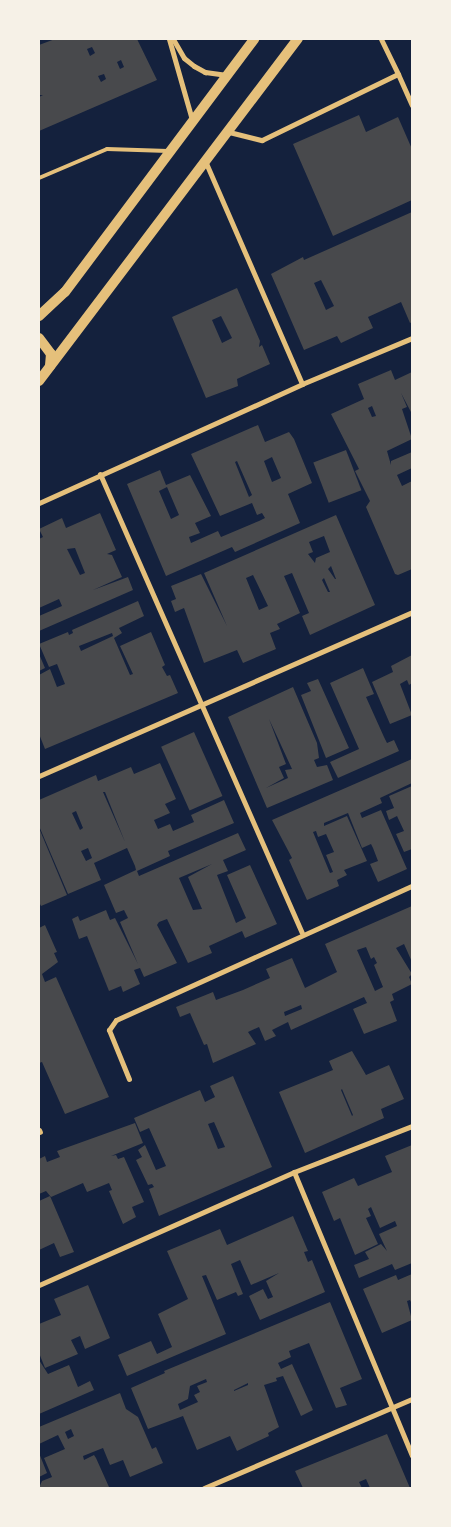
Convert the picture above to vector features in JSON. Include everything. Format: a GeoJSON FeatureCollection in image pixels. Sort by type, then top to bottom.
{"type":"FeatureCollection","features":[{"type":"Feature","properties":{"kind":"main road"},"geometry":{"type":"LineString","coordinates":[[39,316],[64,292],[254,39]]}},
{"type":"Feature","properties":{"kind":"main road"},"geometry":{"type":"LineString","coordinates":[[39,381],[206,163],[298,39]]}},
{"type":"Feature","properties":{"kind":"main road"},"geometry":{"type":"LineString","coordinates":[[39,338],[51,354],[50,366]]}},
{"type":"Feature","properties":{"kind":"street"},"geometry":{"type":"LineString","coordinates":[[169,39],[192,121]]}},
{"type":"Feature","properties":{"kind":"street"},"geometry":{"type":"LineString","coordinates":[[173,39],[184,58],[194,66],[205,72],[228,75]]}},
{"type":"Feature","properties":{"kind":"street"},"geometry":{"type":"LineString","coordinates":[[381,39],[412,105]]}},
{"type":"Feature","properties":{"kind":"street"},"geometry":{"type":"LineString","coordinates":[[229,132],[262,140],[398,74]]}},
{"type":"Feature","properties":{"kind":"street"},"geometry":{"type":"LineString","coordinates":[[206,163],[302,384]]}},
{"type":"Feature","properties":{"kind":"street"},"geometry":{"type":"LineString","coordinates":[[39,503],[302,384],[412,338]]}},
{"type":"Feature","properties":{"kind":"street"},"geometry":{"type":"LineString","coordinates":[[100,474],[302,933]]}},
{"type":"Feature","properties":{"kind":"street"},"geometry":{"type":"LineString","coordinates":[[39,776],[201,703],[412,612]]}},
{"type":"Feature","properties":{"kind":"street"},"geometry":{"type":"LineString","coordinates":[[129,1078],[109,1030],[116,1020],[302,933],[412,886]]}},
{"type":"Feature","properties":{"kind":"street"},"geometry":{"type":"LineString","coordinates":[[39,1285],[294,1172],[412,1126]]}},
{"type":"Feature","properties":{"kind":"street"},"geometry":{"type":"LineString","coordinates":[[294,1172],[412,1455]]}},
{"type":"Feature","properties":{"kind":"street"},"geometry":{"type":"LineString","coordinates":[[204,1488],[412,1400]]}},
{"type":"Feature","properties":{"kind":"lane"},"geometry":{"type":"LineString","coordinates":[[39,178],[108,149],[170,151]]}},
{"type":"Feature","properties":{"kind":"building"},"geometry":{"type":"Polygon","coordinates":[[[55,39],[137,39],[157,80],[39,131],[39,97],[43,95],[39,95],[39,45],[55,39]],[[92,47],[87,49],[90,56],[95,53],[92,47]],[[121,60],[117,62],[120,69],[124,67],[121,60]],[[104,74],[98,76],[101,82],[106,79],[104,74]]]}},
{"type":"Feature","properties":{"kind":"building"},"geometry":{"type":"Polygon","coordinates":[[[359,115],[366,132],[398,117],[412,149],[412,200],[333,236],[293,144],[359,115]]]}},
{"type":"Feature","properties":{"kind":"building"},"geometry":{"type":"Polygon","coordinates":[[[412,212],[412,322],[410,323],[401,302],[368,317],[373,328],[341,343],[337,336],[304,350],[271,274],[303,257],[304,260],[412,212]],[[321,280],[314,283],[326,310],[334,306],[321,280]]]}},
{"type":"Feature","properties":{"kind":"building"},"geometry":{"type":"Polygon","coordinates":[[[237,288],[260,341],[259,347],[262,345],[270,364],[237,379],[238,386],[206,398],[172,317],[237,288]],[[221,316],[212,320],[222,343],[232,338],[221,316]]]}},
{"type":"Feature","properties":{"kind":"building"},"geometry":{"type":"Polygon","coordinates":[[[391,370],[395,380],[412,372],[412,414],[401,393],[407,407],[402,409],[412,439],[387,451],[391,465],[391,461],[412,452],[412,468],[397,475],[402,486],[412,481],[412,569],[398,575],[395,574],[366,507],[370,501],[355,471],[359,469],[331,414],[364,399],[358,384],[391,370]],[[372,406],[368,408],[372,417],[376,416],[372,406]]]}},
{"type":"Feature","properties":{"kind":"building"},"geometry":{"type":"Polygon","coordinates":[[[258,425],[265,442],[289,432],[294,439],[312,483],[288,494],[300,523],[235,552],[232,547],[166,576],[127,484],[160,470],[166,485],[190,475],[211,516],[195,523],[200,533],[189,537],[191,543],[218,531],[221,537],[265,518],[262,513],[257,515],[252,503],[220,516],[191,454],[258,425]],[[272,457],[264,461],[272,482],[281,478],[272,457]],[[237,461],[235,462],[249,497],[252,495],[237,461]],[[167,487],[159,491],[171,519],[179,515],[167,487]]]}},
{"type":"Feature","properties":{"kind":"building"},"geometry":{"type":"Polygon","coordinates":[[[346,450],[361,490],[329,503],[313,463],[346,450]]]}},
{"type":"Feature","properties":{"kind":"building"},"geometry":{"type":"Polygon","coordinates":[[[100,513],[116,550],[107,554],[112,555],[122,577],[93,590],[128,577],[133,590],[39,631],[39,616],[62,606],[59,599],[39,608],[39,539],[43,537],[39,529],[62,518],[66,528],[100,513]],[[75,548],[67,549],[80,575],[85,573],[75,548]]]}},
{"type":"Feature","properties":{"kind":"building"},"geometry":{"type":"Polygon","coordinates":[[[336,515],[375,605],[310,635],[302,616],[309,613],[292,573],[284,576],[300,613],[277,624],[280,629],[270,633],[276,649],[243,663],[237,650],[204,663],[184,608],[175,612],[171,601],[176,599],[171,586],[201,574],[227,626],[204,573],[336,515]],[[324,536],[309,542],[313,552],[308,554],[315,563],[316,558],[330,552],[324,536]],[[331,566],[328,569],[335,579],[336,579],[331,566]],[[253,575],[246,578],[259,610],[268,606],[253,575]],[[324,578],[322,580],[328,592],[330,592],[324,578]]]}},
{"type":"Feature","properties":{"kind":"building"},"geometry":{"type":"Polygon","coordinates":[[[138,601],[144,616],[119,628],[122,633],[114,638],[130,675],[133,674],[120,646],[151,632],[165,665],[162,667],[167,676],[170,675],[178,693],[45,749],[39,734],[39,675],[50,669],[57,687],[65,684],[57,664],[49,667],[39,644],[68,632],[69,635],[73,633],[72,630],[138,601]],[[112,633],[79,646],[81,651],[113,636],[112,633]]]}},
{"type":"Feature","properties":{"kind":"building"},"geometry":{"type":"Polygon","coordinates":[[[39,654],[45,668],[39,671],[39,654]]]}},
{"type":"Feature","properties":{"kind":"building"},"geometry":{"type":"Polygon","coordinates":[[[412,655],[412,683],[409,685],[407,680],[400,684],[412,715],[390,724],[372,682],[393,672],[391,666],[412,655]]]}},
{"type":"Feature","properties":{"kind":"building"},"geometry":{"type":"Polygon","coordinates":[[[363,668],[374,694],[366,697],[387,743],[394,740],[399,751],[338,778],[330,762],[359,749],[330,683],[363,668]]]}},
{"type":"Feature","properties":{"kind":"building"},"geometry":{"type":"Polygon","coordinates":[[[318,679],[349,748],[326,758],[301,695],[311,691],[307,683],[318,679]]]}},
{"type":"Feature","properties":{"kind":"building"},"geometry":{"type":"Polygon","coordinates":[[[293,687],[317,743],[319,758],[314,760],[317,767],[327,765],[333,780],[267,808],[228,717],[293,687]],[[269,719],[286,764],[279,767],[284,778],[266,788],[288,778],[285,770],[292,769],[269,719]]]}},
{"type":"Feature","properties":{"kind":"building"},"geometry":{"type":"Polygon","coordinates":[[[194,732],[222,796],[190,811],[161,747],[194,732]]]}},
{"type":"Feature","properties":{"kind":"building"},"geometry":{"type":"Polygon","coordinates":[[[412,759],[412,783],[380,798],[382,803],[360,813],[362,818],[381,810],[407,869],[378,882],[370,864],[378,861],[373,848],[371,844],[362,848],[348,813],[324,823],[324,826],[347,816],[367,861],[344,870],[347,875],[337,880],[339,886],[307,900],[289,860],[292,858],[272,820],[412,759]],[[316,831],[313,832],[330,873],[333,872],[326,855],[334,852],[326,834],[318,837],[316,831]]]}},
{"type":"Feature","properties":{"kind":"building"},"geometry":{"type":"Polygon","coordinates":[[[160,763],[176,799],[165,804],[170,813],[154,820],[158,829],[170,824],[173,831],[194,822],[191,815],[224,800],[234,823],[168,851],[170,856],[137,871],[139,876],[238,833],[246,850],[223,860],[228,871],[217,875],[236,923],[246,918],[227,875],[250,865],[277,924],[245,938],[242,931],[209,946],[212,953],[188,963],[167,919],[159,922],[157,925],[177,963],[144,977],[140,968],[134,970],[140,984],[123,992],[121,986],[109,991],[87,936],[79,939],[72,919],[78,916],[80,921],[106,910],[110,920],[115,918],[138,964],[120,922],[128,918],[124,910],[116,913],[104,885],[136,870],[135,866],[127,848],[94,863],[101,880],[68,894],[39,826],[39,800],[96,775],[98,781],[131,767],[134,774],[160,763]],[[103,792],[125,842],[105,792],[103,792]],[[76,811],[72,813],[80,830],[83,828],[76,811]],[[88,848],[81,851],[86,861],[92,858],[88,848]],[[212,864],[179,878],[193,910],[202,909],[188,877],[212,864]]]}},
{"type":"Feature","properties":{"kind":"building"},"geometry":{"type":"Polygon","coordinates":[[[412,786],[412,849],[404,852],[396,834],[404,831],[397,816],[389,820],[386,811],[394,808],[389,796],[412,786]]]}},
{"type":"Feature","properties":{"kind":"building"},"geometry":{"type":"Polygon","coordinates":[[[39,828],[67,895],[41,906],[39,902],[39,828]]]}},
{"type":"Feature","properties":{"kind":"building"},"geometry":{"type":"Polygon","coordinates":[[[412,906],[412,962],[404,944],[396,948],[412,974],[409,977],[412,984],[392,994],[394,1000],[390,1002],[397,1021],[364,1034],[353,1009],[367,1003],[364,997],[291,1030],[288,1022],[272,1030],[276,1036],[265,1041],[259,1027],[248,1032],[256,1044],[213,1063],[207,1044],[204,1045],[190,1013],[180,1017],[176,1007],[213,992],[216,1000],[243,990],[270,978],[266,969],[292,958],[305,988],[337,972],[325,944],[412,906]],[[366,947],[357,950],[375,991],[383,987],[374,965],[377,963],[374,957],[371,959],[366,947]],[[301,1005],[284,1012],[285,1016],[302,1009],[301,1005]]]}},
{"type":"Feature","properties":{"kind":"building"},"geometry":{"type":"Polygon","coordinates":[[[45,925],[57,952],[54,953],[58,962],[42,974],[45,982],[56,977],[109,1097],[65,1114],[42,1062],[39,1063],[39,928],[45,925]]]}},
{"type":"Feature","properties":{"kind":"building"},"geometry":{"type":"Polygon","coordinates":[[[352,1051],[366,1075],[389,1065],[404,1099],[381,1109],[384,1118],[305,1153],[279,1092],[333,1070],[329,1061],[352,1051]],[[342,1089],[352,1116],[353,1115],[342,1089]]]}},
{"type":"Feature","properties":{"kind":"building"},"geometry":{"type":"Polygon","coordinates":[[[233,1076],[272,1167],[159,1216],[149,1189],[154,1187],[152,1184],[148,1185],[136,1160],[142,1157],[138,1150],[145,1145],[156,1170],[166,1166],[149,1128],[140,1132],[134,1118],[200,1090],[205,1102],[215,1097],[210,1086],[233,1076]],[[214,1122],[208,1124],[218,1149],[225,1147],[214,1122]]]}},
{"type":"Feature","properties":{"kind":"building"},"geometry":{"type":"Polygon","coordinates":[[[135,1123],[143,1143],[111,1156],[116,1155],[118,1159],[124,1157],[144,1202],[132,1207],[136,1217],[123,1224],[109,1191],[112,1190],[109,1183],[87,1192],[83,1183],[51,1197],[46,1191],[39,1194],[39,1159],[45,1156],[47,1162],[60,1157],[57,1151],[135,1123]]]}},
{"type":"Feature","properties":{"kind":"building"},"geometry":{"type":"Polygon","coordinates":[[[412,1145],[412,1263],[395,1270],[392,1264],[359,1278],[354,1265],[369,1259],[365,1252],[381,1244],[387,1251],[379,1234],[397,1226],[395,1221],[380,1228],[371,1207],[368,1209],[371,1216],[366,1218],[378,1244],[355,1255],[340,1218],[334,1221],[322,1192],[354,1178],[358,1186],[392,1172],[385,1156],[412,1145]]]}},
{"type":"Feature","properties":{"kind":"building"},"geometry":{"type":"Polygon","coordinates":[[[50,1196],[74,1252],[60,1257],[54,1243],[39,1250],[39,1201],[50,1196]]]}},
{"type":"Feature","properties":{"kind":"building"},"geometry":{"type":"Polygon","coordinates":[[[293,1216],[308,1251],[304,1252],[308,1262],[312,1260],[325,1292],[260,1320],[249,1296],[263,1289],[268,1299],[273,1297],[266,1281],[279,1273],[251,1285],[240,1260],[231,1264],[243,1294],[238,1296],[236,1292],[217,1300],[206,1275],[202,1276],[226,1334],[127,1376],[118,1355],[151,1341],[157,1354],[172,1347],[158,1314],[188,1299],[167,1251],[220,1229],[227,1245],[293,1216]]]}},
{"type":"Feature","properties":{"kind":"building"},"geometry":{"type":"Polygon","coordinates":[[[412,1274],[412,1304],[410,1300],[407,1301],[412,1320],[382,1333],[363,1289],[396,1275],[398,1280],[412,1274]]]}},
{"type":"Feature","properties":{"kind":"building"},"geometry":{"type":"Polygon","coordinates":[[[88,1285],[110,1338],[85,1349],[80,1336],[71,1340],[78,1354],[45,1368],[39,1353],[39,1324],[61,1315],[54,1299],[88,1285]]]}},
{"type":"Feature","properties":{"kind":"building"},"geometry":{"type":"Polygon","coordinates":[[[330,1302],[362,1379],[340,1388],[347,1405],[336,1408],[309,1343],[289,1351],[291,1357],[278,1363],[281,1369],[292,1364],[313,1410],[301,1416],[283,1376],[276,1378],[277,1381],[264,1385],[279,1427],[268,1433],[269,1436],[237,1451],[230,1436],[197,1450],[183,1416],[148,1429],[131,1388],[165,1373],[164,1371],[330,1302]],[[206,1379],[190,1386],[188,1399],[178,1404],[180,1410],[198,1402],[194,1395],[200,1392],[197,1386],[207,1382],[206,1379]],[[248,1383],[234,1390],[234,1391],[248,1385],[248,1383]]]}},
{"type":"Feature","properties":{"kind":"building"},"geometry":{"type":"Polygon","coordinates":[[[39,1360],[48,1374],[69,1365],[78,1387],[90,1381],[94,1390],[39,1414],[39,1360]]]}},
{"type":"Feature","properties":{"kind":"building"},"geometry":{"type":"Polygon","coordinates":[[[120,1393],[126,1409],[138,1417],[152,1449],[156,1447],[163,1463],[130,1477],[123,1460],[110,1465],[103,1448],[83,1456],[84,1460],[94,1455],[109,1487],[39,1488],[42,1481],[52,1477],[44,1458],[65,1449],[58,1435],[39,1444],[39,1427],[120,1393]],[[71,1429],[65,1432],[68,1439],[74,1436],[71,1429]]]}},
{"type":"Feature","properties":{"kind":"building"},"geometry":{"type":"Polygon","coordinates":[[[387,1434],[410,1488],[370,1488],[366,1479],[359,1482],[362,1488],[303,1488],[295,1471],[387,1434]]]}},
{"type":"Feature","properties":{"kind":"building"},"geometry":{"type":"Polygon","coordinates":[[[39,1453],[47,1473],[39,1477],[39,1453]]]}}]}
